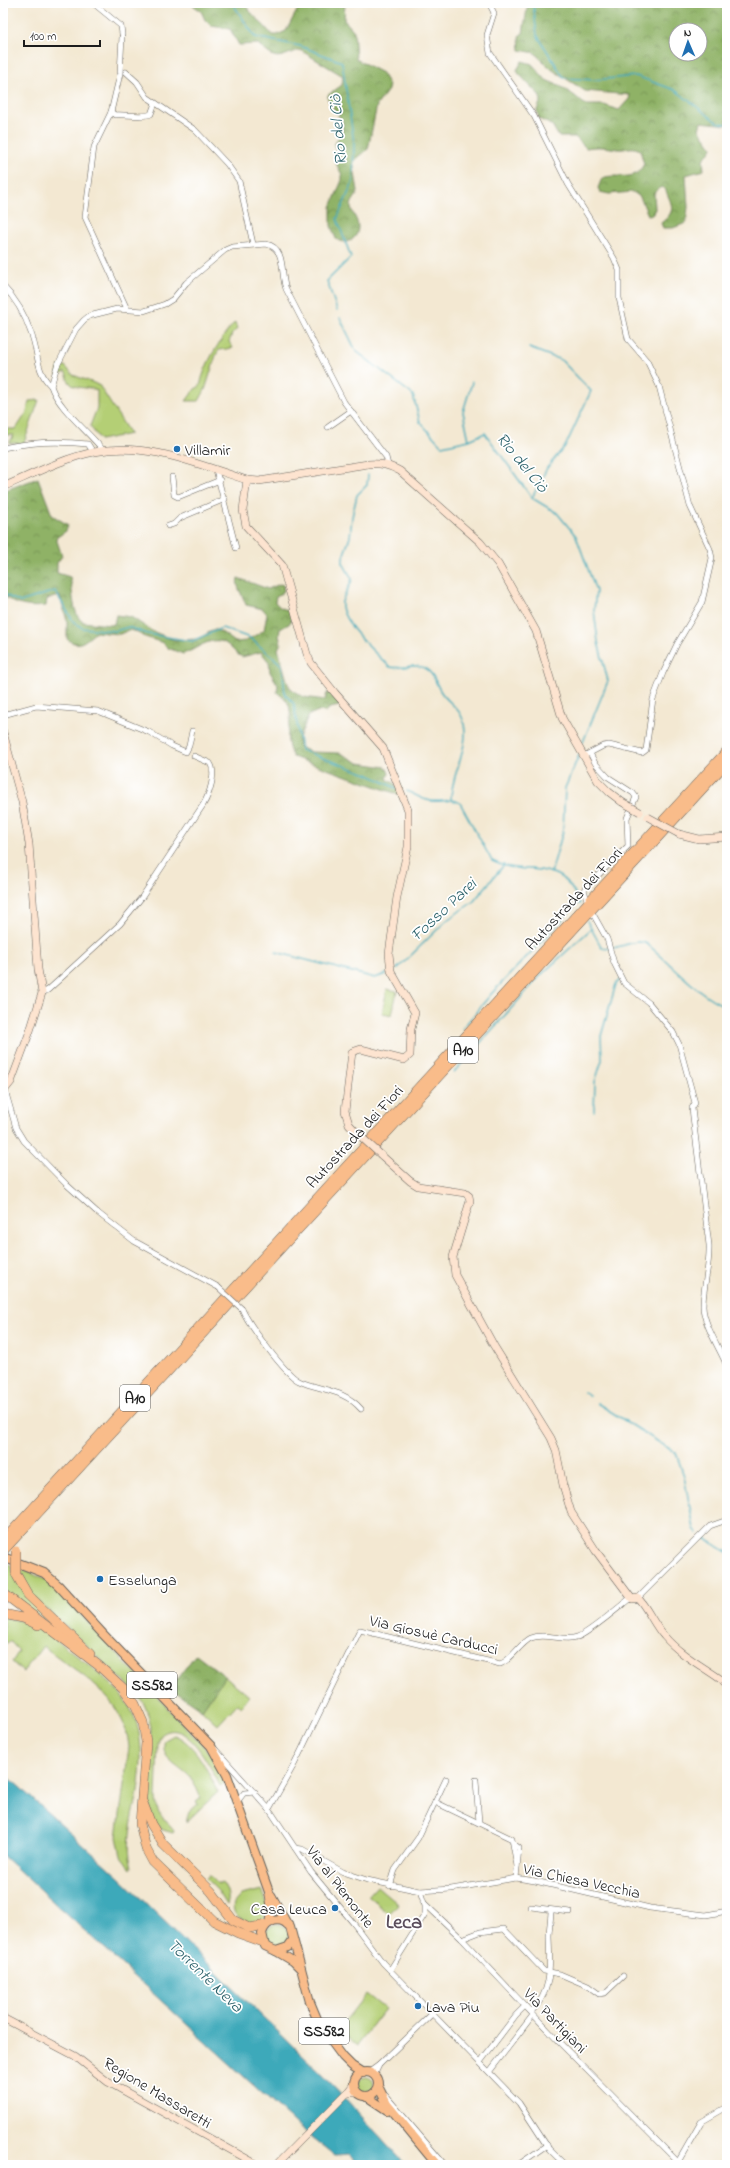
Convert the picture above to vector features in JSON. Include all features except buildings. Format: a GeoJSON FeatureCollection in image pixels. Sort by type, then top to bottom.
{"type":"FeatureCollection","features":[{"type":"Feature","properties":{"kind":"highway","name":"Autostrada dei Fiori"},"geometry":{"type":"LineString","coordinates":[[5,1546],[727,751]]}},
{"type":"Feature","properties":{"kind":"highway","name":"Autostrada dei Fiori"},"geometry":{"type":"LineString","coordinates":[[5,1546],[49,1502],[727,762]]}},
{"type":"Feature","properties":{"kind":"highway"},"geometry":{"type":"LineString","coordinates":[[49,1502],[23,1536],[16,1552],[16,1574],[28,1595],[88,1651],[98,1665]]}},
{"type":"Feature","properties":{"kind":"highway"},"geometry":{"type":"LineString","coordinates":[[3,1593],[98,1665],[127,1692],[143,1722],[146,1752],[143,1803],[140,1824],[142,1837],[149,1855],[160,1871],[214,1921],[238,1933],[263,1942]]}},
{"type":"Feature","properties":{"kind":"highway"},"geometry":{"type":"LineString","coordinates":[[3,1614],[29,1620],[59,1635]]}},
{"type":"Feature","properties":{"kind":"highway"},"geometry":{"type":"LineString","coordinates":[[143,1803],[163,1844],[211,1891],[233,1920],[249,1928],[268,1924]]}},
{"type":"Feature","properties":{"kind":"main road","name":"SS582"},"geometry":{"type":"LineString","coordinates":[[3,1557],[44,1573],[58,1585],[211,1746],[224,1766],[269,1892],[272,1909],[268,1924]]}},
{"type":"Feature","properties":{"kind":"main road","name":"SS582"},"geometry":{"type":"LineString","coordinates":[[269,1892],[287,1924]]}},
{"type":"Feature","properties":{"kind":"main road"},"geometry":{"type":"LineString","coordinates":[[276,1951],[288,1947],[293,1940],[292,1931],[287,1924],[278,1920],[268,1924],[262,1933],[263,1942],[268,1948],[293,1961],[302,1970]]}},
{"type":"Feature","properties":{"kind":"main road","name":"SS582"},"geometry":{"type":"LineString","coordinates":[[293,1940],[313,2011],[320,2026],[352,2066],[372,2078]]}},
{"type":"Feature","properties":{"kind":"main road","name":"SS582"},"geometry":{"type":"LineString","coordinates":[[352,2066],[355,2081]]}},
{"type":"Feature","properties":{"kind":"main road"},"geometry":{"type":"LineString","coordinates":[[372,2078],[355,2081],[358,2093],[374,2100],[401,2119]]}},
{"type":"Feature","properties":{"kind":"main road"},"geometry":{"type":"LineString","coordinates":[[366,2096],[373,2094],[372,2078]]}},
{"type":"Feature","properties":{"kind":"main road"},"geometry":{"type":"LineString","coordinates":[[372,2078],[380,2094],[437,2165]]}},
{"type":"Feature","properties":{"kind":"street"},"geometry":{"type":"LineString","coordinates":[[93,3],[121,26],[124,70],[111,112],[94,146],[85,217],[127,309]]}},
{"type":"Feature","properties":{"kind":"street"},"geometry":{"type":"LineString","coordinates":[[489,3],[494,13],[487,35],[490,53],[534,116],[568,184],[614,258],[619,270],[619,298],[628,339],[647,361],[658,386],[690,506],[710,549],[712,558],[702,602],[674,650],[653,699],[646,750],[642,753],[609,745],[587,754]]}},
{"type":"Feature","properties":{"kind":"street"},"geometry":{"type":"LineString","coordinates":[[124,70],[137,82],[147,97],[196,130],[227,164],[239,181],[253,244]]}},
{"type":"Feature","properties":{"kind":"street"},"geometry":{"type":"LineString","coordinates":[[111,112],[116,115],[127,114],[147,116],[151,114],[156,103]]}},
{"type":"Feature","properties":{"kind":"street"},"geometry":{"type":"LineString","coordinates":[[51,386],[52,377],[76,329],[89,316],[117,309],[127,309],[134,312],[144,311],[165,304],[173,299],[186,283],[220,254],[232,247],[253,244],[271,245],[280,254],[283,281],[286,289],[326,371],[351,411],[386,457],[388,465]]}},
{"type":"Feature","properties":{"kind":"street"},"geometry":{"type":"LineString","coordinates":[[3,286],[17,303],[32,334],[41,374],[51,386],[62,406],[86,429],[103,450]]}},
{"type":"Feature","properties":{"kind":"street"},"geometry":{"type":"LineString","coordinates":[[328,427],[351,411]]}},
{"type":"Feature","properties":{"kind":"street"},"geometry":{"type":"LineString","coordinates":[[3,448],[34,444],[75,442],[88,444],[93,452]]}},
{"type":"Feature","properties":{"kind":"street"},"geometry":{"type":"LineString","coordinates":[[3,487],[93,452],[103,450],[136,450],[172,457],[248,480],[265,480],[368,464],[388,465],[400,471],[457,520],[494,558],[536,631],[562,718],[587,754],[604,773],[633,793],[636,797],[628,818],[628,846],[586,887],[584,890],[587,900]]}},
{"type":"Feature","properties":{"kind":"street"},"geometry":{"type":"LineString","coordinates":[[216,470],[225,499],[236,548]]}},
{"type":"Feature","properties":{"kind":"street"},"geometry":{"type":"LineString","coordinates":[[172,477],[174,495],[178,497],[220,480]]}},
{"type":"Feature","properties":{"kind":"street"},"geometry":{"type":"LineString","coordinates":[[248,480],[243,510],[246,526],[282,566],[307,654],[311,663],[383,748],[408,810],[408,847],[397,897],[388,954],[391,971],[415,1013],[411,1029],[410,1055],[404,1060],[361,1049],[352,1052],[345,1111],[349,1124],[381,1155],[410,1181],[418,1186],[466,1193],[469,1196],[470,1201],[453,1257],[455,1275],[494,1346],[551,1438],[571,1512],[596,1551],[664,1636],[682,1652],[723,1681],[727,1688]]}},
{"type":"Feature","properties":{"kind":"street"},"geometry":{"type":"LineString","coordinates":[[168,526],[174,524],[180,518],[225,499]]}},
{"type":"Feature","properties":{"kind":"street"},"geometry":{"type":"LineString","coordinates":[[3,715],[36,706],[98,711],[150,732],[172,746],[186,752],[189,746],[192,731]]}},
{"type":"Feature","properties":{"kind":"street"},"geometry":{"type":"LineString","coordinates":[[3,732],[22,802],[29,844],[38,969],[42,993],[11,1082],[4,1089],[16,1128],[24,1140],[67,1185],[98,1213],[134,1241],[218,1287],[242,1309],[258,1335],[291,1375],[301,1382],[345,1395],[352,1399],[361,1409]]}},
{"type":"Feature","properties":{"kind":"street"},"geometry":{"type":"LineString","coordinates":[[587,754],[604,788],[622,802],[679,834],[699,839],[727,837]]}},
{"type":"Feature","properties":{"kind":"street"},"geometry":{"type":"LineString","coordinates":[[42,993],[48,990],[120,924],[142,897],[203,805],[210,788],[213,770],[210,763],[194,756]]}},
{"type":"Feature","properties":{"kind":"street"},"geometry":{"type":"LineString","coordinates":[[593,914],[609,944],[614,963],[624,983],[649,1003],[673,1032],[680,1044],[695,1103],[692,1108],[710,1256],[704,1294],[704,1315],[727,1366]]}},
{"type":"Feature","properties":{"kind":"street","name":"Via Giosuè Carducci"},"geometry":{"type":"LineString","coordinates":[[269,1809],[295,1763],[360,1630],[500,1664],[525,1642],[532,1638],[550,1636],[572,1638],[582,1635],[635,1598],[710,1526],[727,1520]]}},
{"type":"Feature","properties":{"kind":"street","name":"Via al Piemonte"},"geometry":{"type":"LineString","coordinates":[[211,1746],[224,1757],[269,1809],[311,1872],[390,1970],[490,2071],[519,2103],[547,2145],[565,2165]]}},
{"type":"Feature","properties":{"kind":"street"},"geometry":{"type":"LineString","coordinates":[[390,1886],[395,1870],[418,1838],[446,1779]]}},
{"type":"Feature","properties":{"kind":"street"},"geometry":{"type":"LineString","coordinates":[[476,1780],[479,1823]]}},
{"type":"Feature","properties":{"kind":"street"},"geometry":{"type":"LineString","coordinates":[[237,1802],[244,1793],[255,1792]]}},
{"type":"Feature","properties":{"kind":"street"},"geometry":{"type":"LineString","coordinates":[[435,1802],[512,1839],[515,1845],[517,1866],[516,1878]]}},
{"type":"Feature","properties":{"kind":"street","name":"Via Chiesa Vecchia"},"geometry":{"type":"LineString","coordinates":[[295,1848],[302,1849],[343,1872],[390,1886],[420,1891],[451,1889],[516,1878],[536,1881],[650,1908],[706,1915],[727,1911]]}},
{"type":"Feature","properties":{"kind":"street"},"geometry":{"type":"LineString","coordinates":[[390,1970],[424,1914],[420,1891]]}},
{"type":"Feature","properties":{"kind":"street","name":"Via Partigiani"},"geometry":{"type":"LineString","coordinates":[[423,1902],[462,1939],[532,2014],[677,2164]]}},
{"type":"Feature","properties":{"kind":"street"},"geometry":{"type":"LineString","coordinates":[[531,1907],[570,1912]]}},
{"type":"Feature","properties":{"kind":"street"},"geometry":{"type":"LineString","coordinates":[[490,2071],[532,2014],[549,1981],[549,1936],[551,1910]]}},
{"type":"Feature","properties":{"kind":"street"},"geometry":{"type":"LineString","coordinates":[[424,1914],[430,1912],[435,1913]]}},
{"type":"Feature","properties":{"kind":"street"},"geometry":{"type":"LineString","coordinates":[[462,1939],[480,1932],[504,1929],[544,1971],[560,1974],[588,1986],[599,1994],[605,1993],[623,1976]]}},
{"type":"Feature","properties":{"kind":"street"},"geometry":{"type":"LineString","coordinates":[[481,2062],[516,2015],[525,2006]]}},
{"type":"Feature","properties":{"kind":"street"},"geometry":{"type":"LineString","coordinates":[[372,2078],[379,2065],[432,2014]]}},
{"type":"Feature","properties":{"kind":"street","name":"Regione Massaretti"},"geometry":{"type":"LineString","coordinates":[[3,2018],[75,2056],[108,2082],[258,2165]]}},
{"type":"Feature","properties":{"kind":"street"},"geometry":{"type":"LineString","coordinates":[[276,2165],[292,2147],[347,2093],[355,2081]]}},
{"type":"Feature","properties":{"kind":"street"},"geometry":{"type":"LineString","coordinates":[[347,2093],[358,2093]]}},
{"type":"Feature","properties":{"kind":"street"},"geometry":{"type":"LineString","coordinates":[[677,2164],[701,2122],[727,2107]]}},
{"type":"Feature","properties":{"kind":"street"},"geometry":{"type":"LineString","coordinates":[[401,2119],[445,2165]]}},
{"type":"Feature","properties":{"kind":"street"},"geometry":{"type":"LineString","coordinates":[[518,2165],[547,2145]]}},
{"type":"Feature","properties":{"kind":"green space"},"geometry":{"type":"Polygon","coordinates":[[[190,3],[244,3],[250,12],[272,35],[277,35],[286,31],[301,3],[345,3],[344,20],[354,31],[356,59],[382,73],[389,85],[388,90],[377,105],[368,149],[353,162],[358,191],[351,205],[358,227],[358,231],[354,238],[344,242],[336,239],[331,226],[331,207],[342,180],[342,175],[336,163],[335,143],[342,132],[343,122],[328,100],[328,95],[342,85],[343,76],[300,50],[278,57],[270,54],[258,44],[239,45],[230,29],[211,26],[205,20],[201,11],[190,3]]]}},
{"type":"Feature","properties":{"kind":"green space"},"geometry":{"type":"Polygon","coordinates":[[[528,3],[727,3],[727,125],[701,122],[699,129],[712,147],[710,152],[703,159],[704,170],[686,175],[688,207],[686,223],[673,228],[663,228],[661,223],[669,215],[672,208],[670,199],[665,189],[661,187],[654,193],[655,209],[653,214],[648,215],[640,197],[633,192],[609,194],[600,192],[598,188],[602,178],[608,176],[630,176],[640,170],[644,164],[640,150],[631,148],[586,148],[575,137],[559,137],[552,125],[539,119],[537,110],[541,100],[539,95],[517,70],[522,61],[532,64],[546,80],[560,86],[587,105],[604,105],[619,110],[629,99],[630,95],[585,91],[551,69],[535,53],[520,50],[519,36],[523,33],[528,3]]]}},
{"type":"Feature","properties":{"kind":"green space"},"geometry":{"type":"Polygon","coordinates":[[[235,322],[237,329],[232,334],[229,342],[233,348],[219,350],[205,390],[199,401],[186,401],[195,389],[200,386],[209,360],[235,322]]]}},
{"type":"Feature","properties":{"kind":"green space"},"geometry":{"type":"Polygon","coordinates":[[[59,366],[65,366],[73,375],[99,385],[130,434],[100,440],[90,426],[97,408],[97,390],[72,385],[69,382],[65,372],[57,376],[59,366]]]}},
{"type":"Feature","properties":{"kind":"green space"},"geometry":{"type":"Polygon","coordinates":[[[39,400],[24,443],[9,443],[14,435],[3,435],[3,429],[16,429],[27,412],[29,401],[39,400]]]}},
{"type":"Feature","properties":{"kind":"green space"},"geometry":{"type":"Polygon","coordinates":[[[38,478],[52,515],[68,525],[66,531],[56,538],[62,556],[57,563],[57,573],[70,577],[75,608],[79,619],[83,622],[110,625],[114,624],[116,615],[131,617],[152,631],[174,640],[199,639],[212,630],[216,630],[223,633],[235,642],[246,641],[264,630],[267,614],[263,609],[246,605],[238,585],[238,578],[268,589],[280,584],[283,585],[284,591],[276,597],[275,602],[280,607],[289,611],[291,621],[289,624],[280,629],[279,636],[281,643],[278,649],[288,684],[292,690],[304,697],[325,700],[327,693],[330,693],[340,703],[339,706],[330,708],[325,712],[318,711],[309,715],[298,740],[299,747],[311,752],[340,753],[359,763],[386,767],[389,773],[387,779],[396,784],[400,795],[293,757],[289,749],[288,742],[290,710],[288,703],[277,692],[278,685],[270,672],[269,662],[261,652],[242,657],[225,643],[214,641],[183,654],[168,648],[163,643],[142,636],[138,632],[129,630],[120,634],[96,632],[82,642],[75,643],[67,639],[67,621],[60,596],[47,599],[46,606],[34,607],[18,604],[3,595],[3,491],[38,478]]]}},
{"type":"Feature","properties":{"kind":"green space"},"geometry":{"type":"Polygon","coordinates":[[[387,989],[397,991],[392,1015],[382,1013],[387,989]]]}},
{"type":"Feature","properties":{"kind":"green space"},"geometry":{"type":"Polygon","coordinates":[[[3,1562],[11,1565],[12,1570],[76,1643],[3,1590],[3,1562]]]}},
{"type":"Feature","properties":{"kind":"green space"},"geometry":{"type":"Polygon","coordinates":[[[18,1567],[50,1582],[219,1763],[227,1782],[220,1786],[204,1757],[188,1738],[180,1732],[170,1731],[161,1735],[158,1743],[156,1799],[158,1812],[174,1831],[173,1833],[163,1830],[154,1823],[149,1805],[151,1727],[143,1702],[128,1685],[29,1592],[18,1567]]]}},
{"type":"Feature","properties":{"kind":"green space"},"geometry":{"type":"Polygon","coordinates":[[[3,1617],[29,1624],[56,1639],[109,1683],[121,1695],[130,1709],[137,1724],[141,1760],[138,1794],[131,1825],[129,1846],[131,1869],[121,1856],[117,1837],[129,1747],[126,1729],[119,1714],[110,1700],[98,1688],[43,1646],[23,1672],[12,1662],[19,1651],[10,1641],[3,1645],[3,1617]]]}},
{"type":"Feature","properties":{"kind":"green space"},"geometry":{"type":"Polygon","coordinates":[[[196,1654],[225,1676],[202,1710],[170,1688],[196,1654]]]}},
{"type":"Feature","properties":{"kind":"green space"},"geometry":{"type":"Polygon","coordinates":[[[225,1676],[249,1696],[241,1707],[237,1704],[218,1725],[202,1710],[225,1676]]]}},
{"type":"Feature","properties":{"kind":"green space"},"geometry":{"type":"Polygon","coordinates":[[[174,1735],[189,1744],[195,1751],[218,1792],[186,1822],[189,1812],[198,1804],[196,1802],[201,1798],[191,1778],[167,1757],[164,1747],[165,1740],[174,1735]]]}},
{"type":"Feature","properties":{"kind":"green space"},"geometry":{"type":"Polygon","coordinates":[[[209,1875],[218,1884],[222,1882],[224,1884],[228,1896],[227,1905],[218,1891],[206,1879],[209,1875]]]}},
{"type":"Feature","properties":{"kind":"green space"},"geometry":{"type":"Polygon","coordinates":[[[377,1886],[398,1904],[389,1914],[368,1896],[377,1886]]]}},
{"type":"Feature","properties":{"kind":"green space"},"geometry":{"type":"Polygon","coordinates":[[[262,1890],[267,1906],[266,1915],[259,1922],[253,1925],[242,1920],[236,1915],[233,1908],[234,1903],[241,1895],[262,1890]]]}},
{"type":"Feature","properties":{"kind":"green space"},"geometry":{"type":"Polygon","coordinates":[[[277,1924],[282,1925],[288,1931],[288,1941],[282,1947],[277,1948],[272,1947],[266,1941],[265,1936],[266,1931],[272,1925],[277,1924]]]}},
{"type":"Feature","properties":{"kind":"green space"},"geometry":{"type":"Polygon","coordinates":[[[366,1994],[385,2009],[357,2045],[338,2030],[366,1994]]]}},
{"type":"Feature","properties":{"kind":"green space"},"geometry":{"type":"Polygon","coordinates":[[[366,2077],[373,2082],[374,2085],[369,2092],[366,2093],[359,2088],[358,2085],[363,2078],[366,2077]]]}},
{"type":"Feature","properties":{"kind":"water","name":"Torrente Neva"},"geometry":{"type":"Polygon","coordinates":[[[3,1772],[122,1880],[333,2085],[406,2165],[359,2165],[349,2155],[335,2156],[301,2129],[3,1856],[3,1772]]]}},
{"type":"Feature","properties":{"kind":"waterway"},"geometry":{"type":"LineString","coordinates":[[533,3],[537,35],[564,78],[595,80],[636,76],[675,90],[718,123],[727,124]]}},
{"type":"Feature","properties":{"kind":"waterway","name":"Rio del Ciò"},"geometry":{"type":"LineString","coordinates":[[233,4],[255,37],[300,46],[342,62],[354,143],[353,182],[337,219],[351,257],[327,281],[337,310]]}},
{"type":"Feature","properties":{"kind":"waterway","name":"Rio del Ciò"},"geometry":{"type":"LineString","coordinates":[[340,318],[356,351],[413,395],[420,422],[442,446],[469,440],[485,433],[532,498],[557,513],[576,536],[596,591],[594,610],[598,642],[608,681],[583,742]]}},
{"type":"Feature","properties":{"kind":"waterway"},"geometry":{"type":"LineString","coordinates":[[529,348],[561,360],[591,391],[566,445],[547,468],[532,498]]}},
{"type":"Feature","properties":{"kind":"waterway"},"geometry":{"type":"LineString","coordinates":[[469,440],[463,412],[472,382]]}},
{"type":"Feature","properties":{"kind":"waterway"},"geometry":{"type":"LineString","coordinates":[[368,475],[367,485],[357,495],[352,517],[350,537],[343,557],[343,563],[352,579],[342,602],[343,610],[352,628],[390,667],[399,668],[417,666],[429,671],[443,695],[461,715],[465,736],[464,747],[454,778],[451,799]]}},
{"type":"Feature","properties":{"kind":"waterway"},"geometry":{"type":"LineString","coordinates":[[3,594],[20,602],[55,591],[73,621],[82,628],[115,631],[128,627],[148,634],[192,641],[222,628],[250,638],[282,665],[285,694],[294,704],[301,750],[367,774],[396,788]]}},
{"type":"Feature","properties":{"kind":"waterway","name":"Rio del Ciò"},"geometry":{"type":"LineString","coordinates":[[551,873],[563,831],[565,788],[579,755]]}},
{"type":"Feature","properties":{"kind":"waterway"},"geometry":{"type":"LineString","coordinates":[[407,791],[428,800],[457,801],[460,803],[492,861],[505,866],[541,870],[552,873],[562,878],[572,888],[580,904]]}},
{"type":"Feature","properties":{"kind":"waterway","name":"Fosso Parei"},"geometry":{"type":"LineString","coordinates":[[397,969],[447,920],[473,902],[504,865]]}},
{"type":"Feature","properties":{"kind":"waterway"},"geometry":{"type":"LineString","coordinates":[[462,1029],[492,993],[579,902]]}},
{"type":"Feature","properties":{"kind":"waterway"},"geometry":{"type":"LineString","coordinates":[[587,921],[602,948],[613,948],[636,942],[647,944],[705,995],[727,1007]]}},
{"type":"Feature","properties":{"kind":"waterway"},"geometry":{"type":"LineString","coordinates":[[454,1072],[543,973],[591,929]]}},
{"type":"Feature","properties":{"kind":"waterway","name":"Fosso Parei"},"geometry":{"type":"LineString","coordinates":[[276,952],[375,978],[386,974]]}},
{"type":"Feature","properties":{"kind":"waterway"},"geometry":{"type":"LineString","coordinates":[[594,1111],[595,1082],[602,1060],[601,1036],[616,984],[620,980]]}},
{"type":"Feature","properties":{"kind":"waterway"},"geometry":{"type":"LineString","coordinates":[[584,1392],[589,1396]]}},
{"type":"Feature","properties":{"kind":"waterway"},"geometry":{"type":"LineString","coordinates":[[597,1403],[676,1453],[684,1476],[694,1529],[698,1533]]}},
{"type":"Feature","properties":{"kind":"waterway"},"geometry":{"type":"LineString","coordinates":[[704,1538],[727,1552]]}},
{"type":"Feature","properties":{"kind":"place","name":"Villamir"},"geometry":{"type":"Point","coordinates":[177,449]}},
{"type":"Feature","properties":{"kind":"place","name":"Esselunga"},"geometry":{"type":"Point","coordinates":[100,1579]}},
{"type":"Feature","properties":{"kind":"place","name":"Casa Leuca"},"geometry":{"type":"Point","coordinates":[335,1908]}},
{"type":"Feature","properties":{"kind":"place","name":"Lava Piu"},"geometry":{"type":"Point","coordinates":[418,2006]}},
{"type":"Feature","properties":{"kind":"district","name":"Leca"},"geometry":{"type":"Point","coordinates":[404,1921]}}]}
